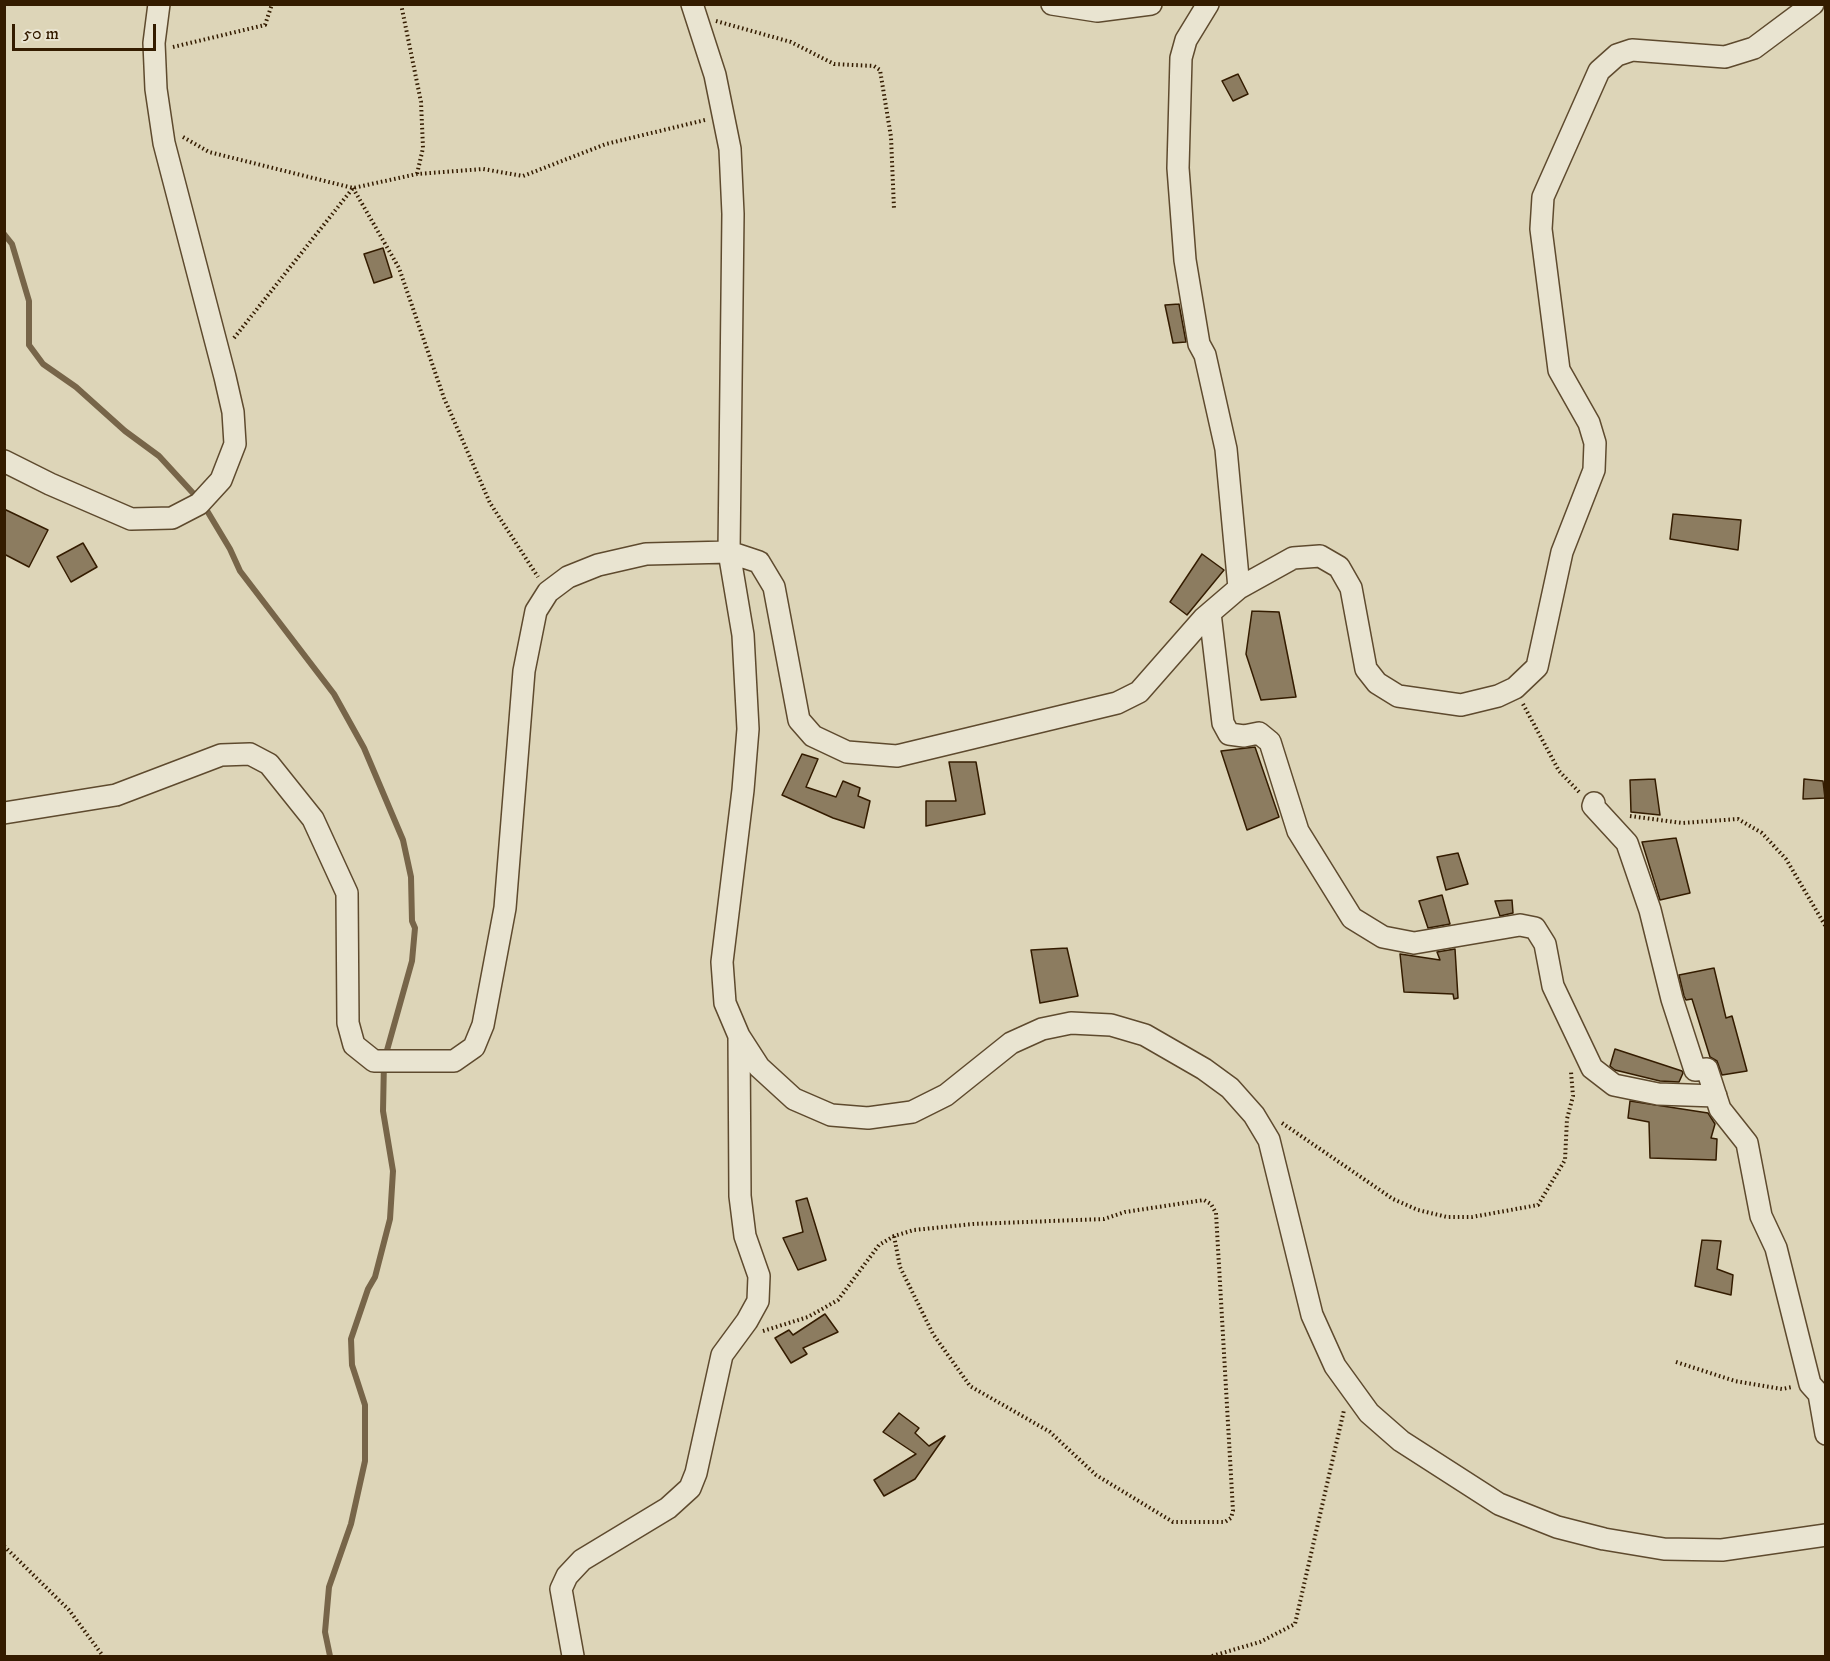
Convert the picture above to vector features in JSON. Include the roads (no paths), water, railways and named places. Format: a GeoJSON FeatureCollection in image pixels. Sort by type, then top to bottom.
{"type":"FeatureCollection","features":[{"type":"Feature","properties":{"kind":"street"},"geometry":{"type":"LineString","coordinates":[[4,461],[50,484],[131,519],[172,518],[204,498],[221,480],[235,444],[233,412],[179,207],[161,123],[155,51],[159,4]]}},
{"type":"Feature","properties":{"kind":"street"},"geometry":{"type":"LineString","coordinates":[[1052,4],[1097,11],[1151,4]]}},
{"type":"Feature","properties":{"kind":"street"},"geometry":{"type":"LineString","coordinates":[[1208,4],[1186,40],[1181,58],[1178,168],[1185,260],[1198,334],[1219,412],[1218,419],[1226,449],[1239,588]]}},
{"type":"Feature","properties":{"kind":"street"},"geometry":{"type":"LineString","coordinates":[[4,813],[116,795],[220,755],[250,754],[269,764],[313,819],[347,893],[348,1023],[354,1045],[374,1061],[454,1061],[474,1047],[483,1025],[505,908],[524,671],[536,611],[548,592],[568,577],[598,565],[646,554],[729,552],[759,562],[774,587],[799,720],[813,736],[847,752],[897,756],[1117,703],[1139,692],[1210,613],[1239,588],[1293,558],[1320,556],[1339,567],[1352,588],[1366,669],[1377,683],[1398,696],[1461,705],[1498,696],[1515,688],[1537,667],[1562,552],[1594,470],[1594,443],[1589,423],[1559,370],[1541,229],[1543,197],[1599,71],[1617,55],[1632,50],[1725,57],[1754,48],[1813,4]]}},
{"type":"Feature","properties":{"kind":"street"},"geometry":{"type":"LineString","coordinates":[[695,11],[730,149],[733,214],[729,552],[743,635],[747,686],[748,729],[743,790],[722,962],[725,1003],[739,1036],[759,1067],[794,1099],[831,1115],[868,1118],[912,1112],[946,1095],[1011,1043],[1042,1029],[1071,1023],[1111,1025],[1145,1035],[1204,1069],[1230,1088],[1254,1115],[1269,1140],[1312,1315],[1335,1366],[1369,1413],[1401,1441],[1499,1504],[1557,1527],[1604,1539],[1664,1549],[1722,1550],[1826,1535]]}},
{"type":"Feature","properties":{"kind":"street"},"geometry":{"type":"LineString","coordinates":[[1210,613],[1223,723],[1229,734],[1244,736],[1259,734],[1270,742],[1298,831],[1352,918],[1383,937],[1414,943],[1521,925],[1535,928],[1545,944],[1553,986],[1592,1068],[1614,1085],[1658,1094],[1716,1096]]}},
{"type":"Feature","properties":{"kind":"street"},"geometry":{"type":"LineString","coordinates":[[1594,803],[1593,806],[1627,843],[1650,910],[1672,999],[1695,1070],[1707,1069],[1720,1109],[1747,1143],[1761,1216],[1776,1248],[1810,1384],[1819,1394],[1826,1434]]}},
{"type":"Feature","properties":{"kind":"street"},"geometry":{"type":"LineString","coordinates":[[573,1656],[561,1589],[567,1576],[582,1560],[668,1508],[690,1488],[696,1473],[722,1355],[747,1321],[758,1301],[759,1276],[745,1236],[740,1196],[739,1036]]}},
{"type":"Feature","properties":{"kind":"waterway"},"geometry":{"type":"LineString","coordinates":[[4,234],[12,244],[29,301],[29,345],[43,364],[76,387],[125,431],[159,456],[203,504],[230,549],[240,571],[334,694],[364,748],[403,840],[411,877],[412,921],[415,928],[412,961],[384,1061],[383,1111],[393,1171],[390,1219],[375,1277],[368,1289],[351,1339],[352,1365],[365,1405],[365,1461],[351,1524],[329,1587],[325,1632],[330,1656]]}}]}
